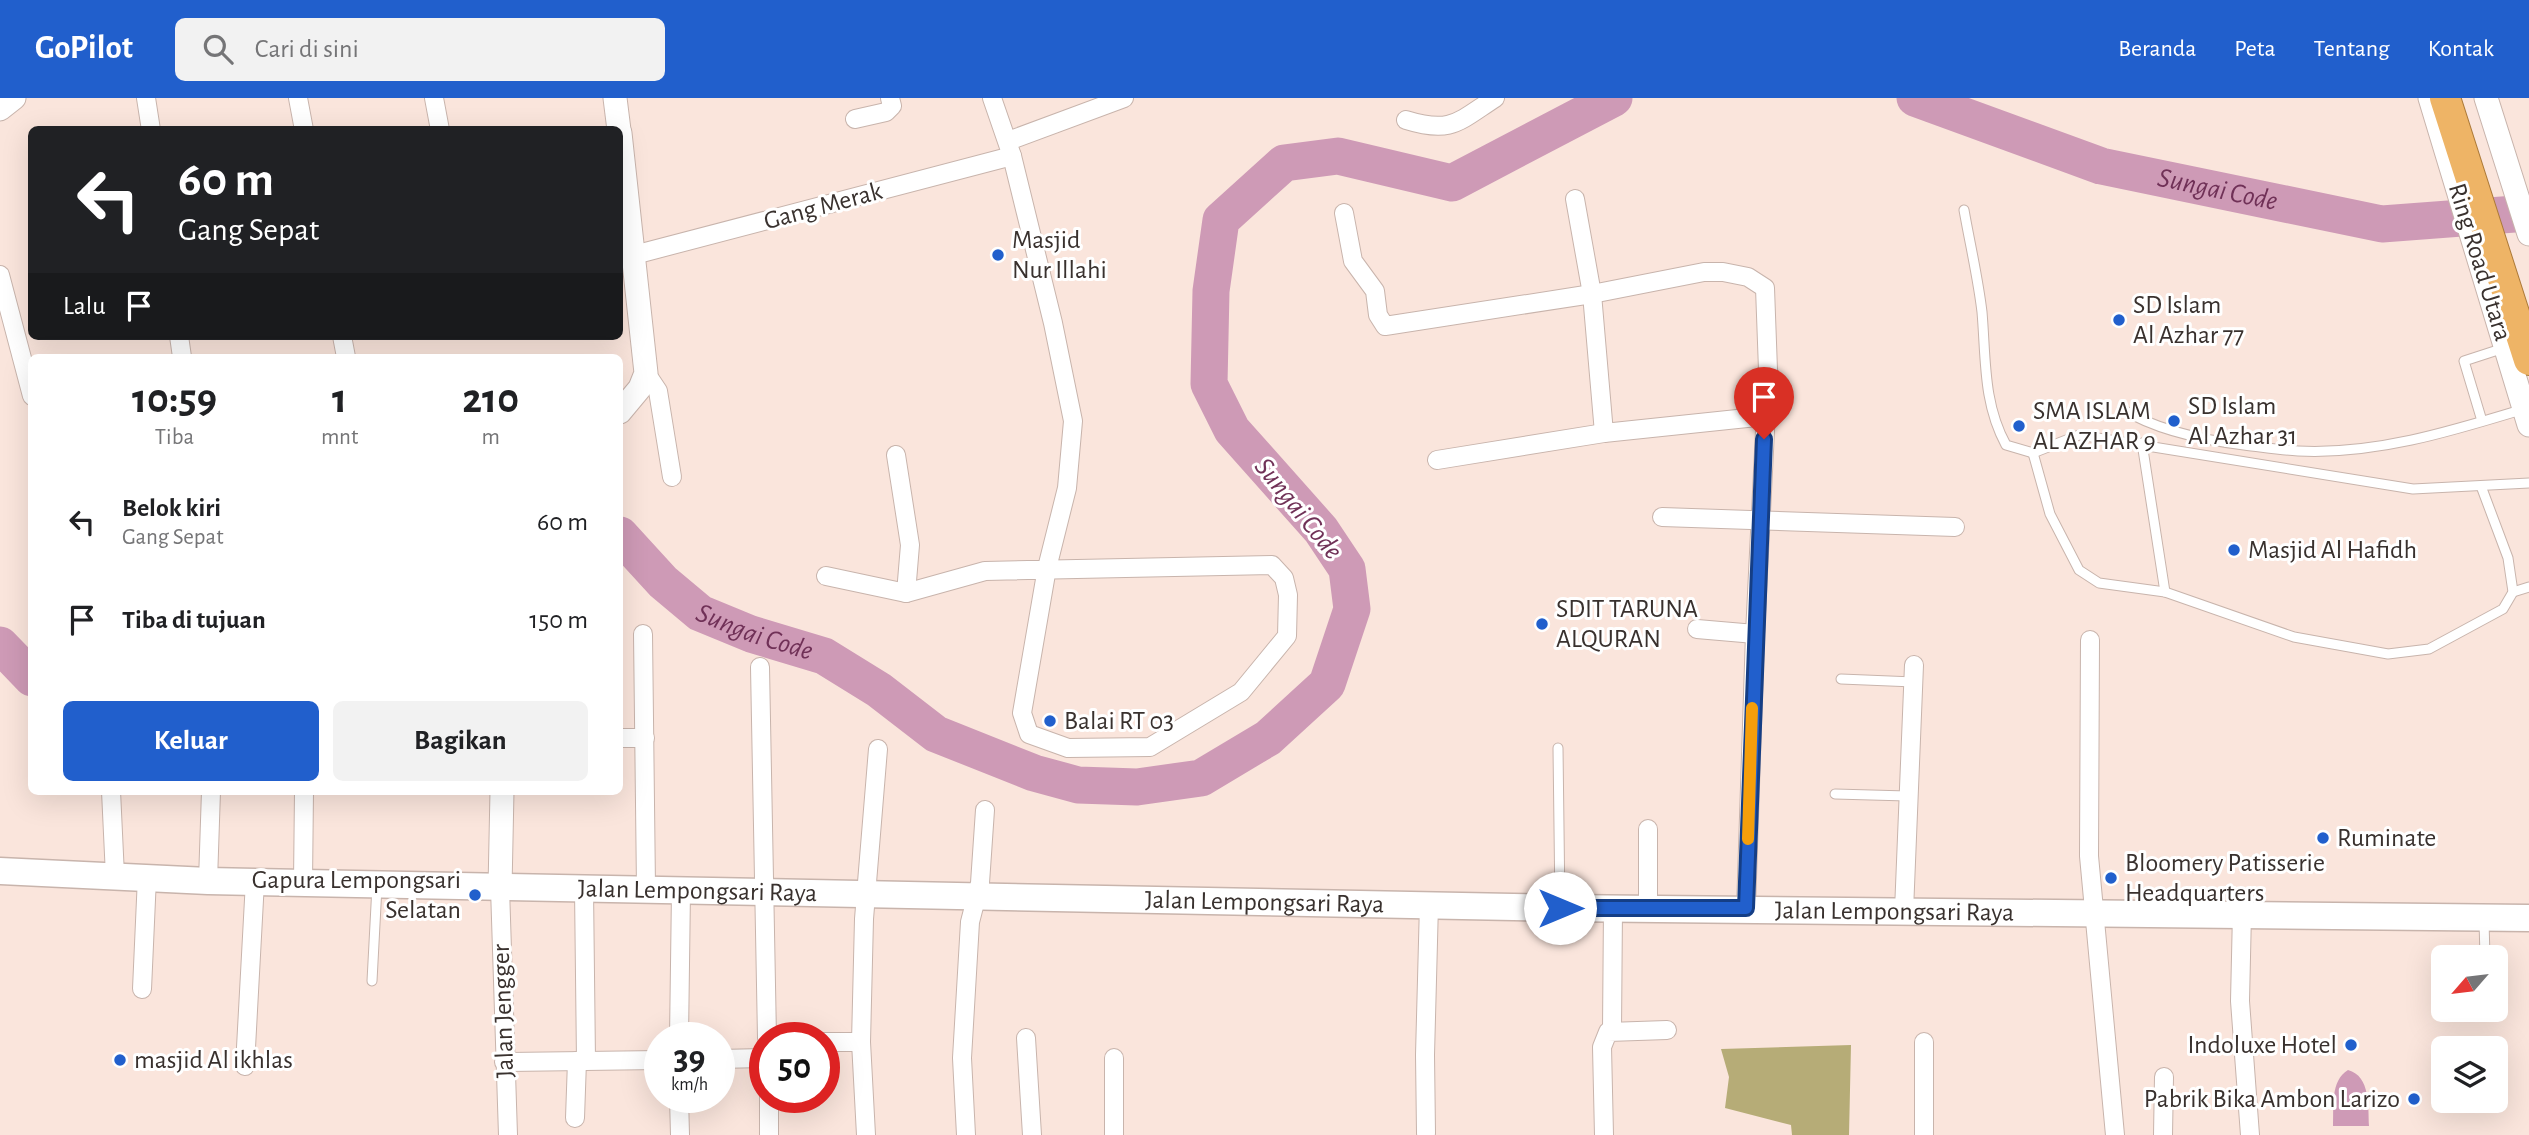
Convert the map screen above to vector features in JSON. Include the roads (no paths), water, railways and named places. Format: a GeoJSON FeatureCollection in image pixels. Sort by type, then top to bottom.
{"type":"FeatureCollection","features":[{"type":"Feature","properties":{"kind":"highway"},"geometry":{"type":"LineString","coordinates":[[2445,98],[2487,194]]}},
{"type":"Feature","properties":{"kind":"highway"},"geometry":{"type":"LineString","coordinates":[[2462,98],[2510,283],[2517,354]]}},
{"type":"Feature","properties":{"kind":"main road","name":"Jalan Lempongsari Raya"},"geometry":{"type":"LineString","coordinates":[[0,871],[208,881],[500,888],[646,888],[763,894],[1560,908],[2484,915],[2529,918]]}},
{"type":"Feature","properties":{"kind":"street"},"geometry":{"type":"LineString","coordinates":[[0,109],[14,98]]}},
{"type":"Feature","properties":{"kind":"street"},"geometry":{"type":"LineString","coordinates":[[146,98],[150,126]]}},
{"type":"Feature","properties":{"kind":"street"},"geometry":{"type":"LineString","coordinates":[[298,98],[303,126]]}},
{"type":"Feature","properties":{"kind":"street"},"geometry":{"type":"LineString","coordinates":[[434,98],[439,126]]}},
{"type":"Feature","properties":{"kind":"street"},"geometry":{"type":"LineString","coordinates":[[615,98],[618,126]]}},
{"type":"Feature","properties":{"kind":"street"},"geometry":{"type":"LineString","coordinates":[[855,119],[886,112],[892,106],[890,98]]}},
{"type":"Feature","properties":{"kind":"street"},"geometry":{"type":"LineString","coordinates":[[826,576],[906,593],[985,571],[1047,568],[1272,565],[1284,578],[1288,595],[1287,636],[1241,692],[1150,747],[1068,747],[1042,741],[1029,734],[1022,713],[1047,568],[1067,488],[1073,421],[1053,323],[1010,149],[992,98]]}},
{"type":"Feature","properties":{"kind":"street","name":"Gang Merak"},"geometry":{"type":"LineString","coordinates":[[634,256],[1010,149],[1124,98]]}},
{"type":"Feature","properties":{"kind":"street"},"geometry":{"type":"LineString","coordinates":[[1406,120],[1432,128],[1456,124],[1495,98]]}},
{"type":"Feature","properties":{"kind":"street","name":"Ring Road Utara"},"geometry":{"type":"LineString","coordinates":[[2430,98],[2487,194],[2529,234]]}},
{"type":"Feature","properties":{"kind":"street","name":"Ring Road Utara"},"geometry":{"type":"LineString","coordinates":[[2486,98],[2487,194]]}},
{"type":"Feature","properties":{"kind":"street"},"geometry":{"type":"LineString","coordinates":[[623,164],[646,373],[640,388],[623,408]]}},
{"type":"Feature","properties":{"kind":"street"},"geometry":{"type":"LineString","coordinates":[[1576,199],[1592,294],[1604,433]]}},
{"type":"Feature","properties":{"kind":"street"},"geometry":{"type":"LineString","coordinates":[[1344,213],[1353,261],[1375,291],[1378,315],[1385,326],[1592,294],[1704,272],[1723,272],[1748,277],[1765,288],[1768,325],[1766,416],[1755,634],[1746,908]]}},
{"type":"Feature","properties":{"kind":"street"},"geometry":{"type":"LineString","coordinates":[[0,275],[3,295],[28,382]]}},
{"type":"Feature","properties":{"kind":"street","name":"Ring Road Utara"},"geometry":{"type":"LineString","coordinates":[[2517,354],[2526,417]]}},
{"type":"Feature","properties":{"kind":"street"},"geometry":{"type":"LineString","coordinates":[[646,373],[658,391],[673,477]]}},
{"type":"Feature","properties":{"kind":"street"},"geometry":{"type":"LineString","coordinates":[[1437,460],[1604,433],[1766,416]]}},
{"type":"Feature","properties":{"kind":"street"},"geometry":{"type":"LineString","coordinates":[[896,455],[910,545],[906,593]]}},
{"type":"Feature","properties":{"kind":"street"},"geometry":{"type":"LineString","coordinates":[[1662,517],[1955,527]]}},
{"type":"Feature","properties":{"kind":"street"},"geometry":{"type":"LineString","coordinates":[[1697,629],[1755,634]]}},
{"type":"Feature","properties":{"kind":"street"},"geometry":{"type":"LineString","coordinates":[[643,634],[646,888]]}},
{"type":"Feature","properties":{"kind":"street"},"geometry":{"type":"LineString","coordinates":[[2090,640],[2090,856],[2115,1135]]}},
{"type":"Feature","properties":{"kind":"street"},"geometry":{"type":"LineString","coordinates":[[761,667],[763,894],[768,970],[766,1022]]}},
{"type":"Feature","properties":{"kind":"street"},"geometry":{"type":"LineString","coordinates":[[1905,911],[1907,796],[1914,673]]}},
{"type":"Feature","properties":{"kind":"street"},"geometry":{"type":"LineString","coordinates":[[623,738],[645,738]]}},
{"type":"Feature","properties":{"kind":"street"},"geometry":{"type":"LineString","coordinates":[[866,1135],[861,1042],[867,894],[878,749]]}},
{"type":"Feature","properties":{"kind":"street"},"geometry":{"type":"LineString","coordinates":[[111,795],[115,876]]}},
{"type":"Feature","properties":{"kind":"street"},"geometry":{"type":"LineString","coordinates":[[208,881],[211,795]]}},
{"type":"Feature","properties":{"kind":"street"},"geometry":{"type":"LineString","coordinates":[[303,882],[304,795]]}},
{"type":"Feature","properties":{"kind":"street"},"geometry":{"type":"LineString","coordinates":[[500,888],[502,795]]}},
{"type":"Feature","properties":{"kind":"street"},"geometry":{"type":"LineString","coordinates":[[965,1135],[962,1058],[970,922],[978,896],[985,810]]}},
{"type":"Feature","properties":{"kind":"street"},"geometry":{"type":"LineString","coordinates":[[1648,829],[1648,908]]}},
{"type":"Feature","properties":{"kind":"street"},"geometry":{"type":"LineString","coordinates":[[142,989],[147,877]]}},
{"type":"Feature","properties":{"kind":"street"},"geometry":{"type":"LineString","coordinates":[[246,1066],[255,881]]}},
{"type":"Feature","properties":{"kind":"street","name":"Jalan Jengger"},"geometry":{"type":"LineString","coordinates":[[500,888],[508,1135]]}},
{"type":"Feature","properties":{"kind":"street"},"geometry":{"type":"LineString","coordinates":[[575,1118],[582,1061],[584,889]]}},
{"type":"Feature","properties":{"kind":"street"},"geometry":{"type":"LineString","coordinates":[[679,1022],[681,891]]}},
{"type":"Feature","properties":{"kind":"street"},"geometry":{"type":"LineString","coordinates":[[1426,1133],[1429,904]]}},
{"type":"Feature","properties":{"kind":"street"},"geometry":{"type":"LineString","coordinates":[[1612,1030],[1613,908]]}},
{"type":"Feature","properties":{"kind":"street"},"geometry":{"type":"LineString","coordinates":[[2242,913],[2240,1002],[2250,1135]]}},
{"type":"Feature","properties":{"kind":"street"},"geometry":{"type":"LineString","coordinates":[[1604,1135],[1602,1047],[1608,1032],[1667,1030]]}},
{"type":"Feature","properties":{"kind":"street"},"geometry":{"type":"LineString","coordinates":[[1026,1038],[1032,1135]]}},
{"type":"Feature","properties":{"kind":"street"},"geometry":{"type":"LineString","coordinates":[[840,1042],[861,1042]]}},
{"type":"Feature","properties":{"kind":"street"},"geometry":{"type":"LineString","coordinates":[[1924,1042],[1924,1135]]}},
{"type":"Feature","properties":{"kind":"street"},"geometry":{"type":"LineString","coordinates":[[1114,1058],[1114,1135]]}},
{"type":"Feature","properties":{"kind":"street"},"geometry":{"type":"LineString","coordinates":[[504,1062],[644,1060]]}},
{"type":"Feature","properties":{"kind":"street"},"geometry":{"type":"LineString","coordinates":[[2163,1135],[2164,1077]]}},
{"type":"Feature","properties":{"kind":"street"},"geometry":{"type":"LineString","coordinates":[[679,1113],[680,1135]]}},
{"type":"Feature","properties":{"kind":"street"},"geometry":{"type":"LineString","coordinates":[[769,1113],[769,1135]]}},
{"type":"Feature","properties":{"kind":"lane"},"geometry":{"type":"LineString","coordinates":[[1964,210],[1982,311],[1986,384],[1994,423],[2006,445],[2033,453],[2079,435],[2142,443],[2413,489],[2529,483]]}},
{"type":"Feature","properties":{"kind":"lane"},"geometry":{"type":"LineString","coordinates":[[2482,421],[2465,361],[2517,354]]}},
{"type":"Feature","properties":{"kind":"lane"},"geometry":{"type":"LineString","coordinates":[[2122,409],[2140,420],[2213,442],[2299,451],[2358,449],[2404,442],[2482,421],[2526,417]]}},
{"type":"Feature","properties":{"kind":"lane"},"geometry":{"type":"LineString","coordinates":[[2142,443],[2165,592]]}},
{"type":"Feature","properties":{"kind":"lane"},"geometry":{"type":"LineString","coordinates":[[2033,453],[2050,514],[2080,569],[2099,583],[2165,592],[2294,637],[2388,654],[2429,649],[2503,609],[2513,592],[2508,558],[2481,486]]}},
{"type":"Feature","properties":{"kind":"lane"},"geometry":{"type":"LineString","coordinates":[[2513,592],[2529,587]]}},
{"type":"Feature","properties":{"kind":"lane"},"geometry":{"type":"LineString","coordinates":[[1841,680],[1914,673]]}},
{"type":"Feature","properties":{"kind":"lane"},"geometry":{"type":"LineString","coordinates":[[1558,748],[1560,908]]}},
{"type":"Feature","properties":{"kind":"lane"},"geometry":{"type":"LineString","coordinates":[[1835,794],[1907,796]]}},
{"type":"Feature","properties":{"kind":"lane"},"geometry":{"type":"LineString","coordinates":[[372,981],[377,884]]}},
{"type":"Feature","properties":{"kind":"lane"},"geometry":{"type":"LineString","coordinates":[[2484,915],[2485,945]]}},
{"type":"Feature","properties":{"kind":"waterway","name":"Sungai Code"},"geometry":{"type":"LineString","coordinates":[[623,538],[663,582],[700,613],[751,634],[824,656],[879,690],[936,734],[1034,773],[1078,785],[1137,787],[1201,778],[1268,738],[1327,684],[1352,609],[1347,569],[1321,530],[1232,430],[1209,384],[1211,291],[1221,220],[1284,163],[1338,156],[1452,183],[1614,98]]}},
{"type":"Feature","properties":{"kind":"waterway","name":"Sungai Code"},"geometry":{"type":"LineString","coordinates":[[1915,98],[2101,166],[2382,224],[2529,213]]}},
{"type":"Feature","properties":{"kind":"waterway","name":"Sungai Code"},"geometry":{"type":"LineString","coordinates":[[0,645],[28,674]]}},
{"type":"Feature","properties":{"kind":"place","name":"Masjid Nur Illahi"},"geometry":{"type":"Point","coordinates":[998,255]}},
{"type":"Feature","properties":{"kind":"place","name":"SD Islam Al Azhar 77"},"geometry":{"type":"Point","coordinates":[2119,320]}},
{"type":"Feature","properties":{"kind":"place","name":"SD Islam Al Azhar 31"},"geometry":{"type":"Point","coordinates":[2174,421]}},
{"type":"Feature","properties":{"kind":"place","name":"SMA ISLAM AL AZHAR 9"},"geometry":{"type":"Point","coordinates":[2019,426]}},
{"type":"Feature","properties":{"kind":"place","name":"Masjid Al Hafidh"},"geometry":{"type":"Point","coordinates":[2234,550]}},
{"type":"Feature","properties":{"kind":"place","name":"SDIT TARUNA ALQURAN"},"geometry":{"type":"Point","coordinates":[1542,624]}},
{"type":"Feature","properties":{"kind":"place","name":"Balai RT 03"},"geometry":{"type":"Point","coordinates":[1050,721]}},
{"type":"Feature","properties":{"kind":"place","name":"Ruminate"},"geometry":{"type":"Point","coordinates":[2323,838]}},
{"type":"Feature","properties":{"kind":"place","name":"Bloomery Patisserie Headquarters"},"geometry":{"type":"Point","coordinates":[2111,878]}},
{"type":"Feature","properties":{"kind":"place","name":"Gapura Lempongsari Selatan"},"geometry":{"type":"Point","coordinates":[475,895]}},
{"type":"Feature","properties":{"kind":"place","name":"Indoluxe Hotel"},"geometry":{"type":"Point","coordinates":[2351,1045]}},
{"type":"Feature","properties":{"kind":"place","name":"masjid Al ikhlas"},"geometry":{"type":"Point","coordinates":[120,1060]}},
{"type":"Feature","properties":{"kind":"place","name":"Pabrik Bika Ambon Larizo"},"geometry":{"type":"Point","coordinates":[2414,1099]}}]}
